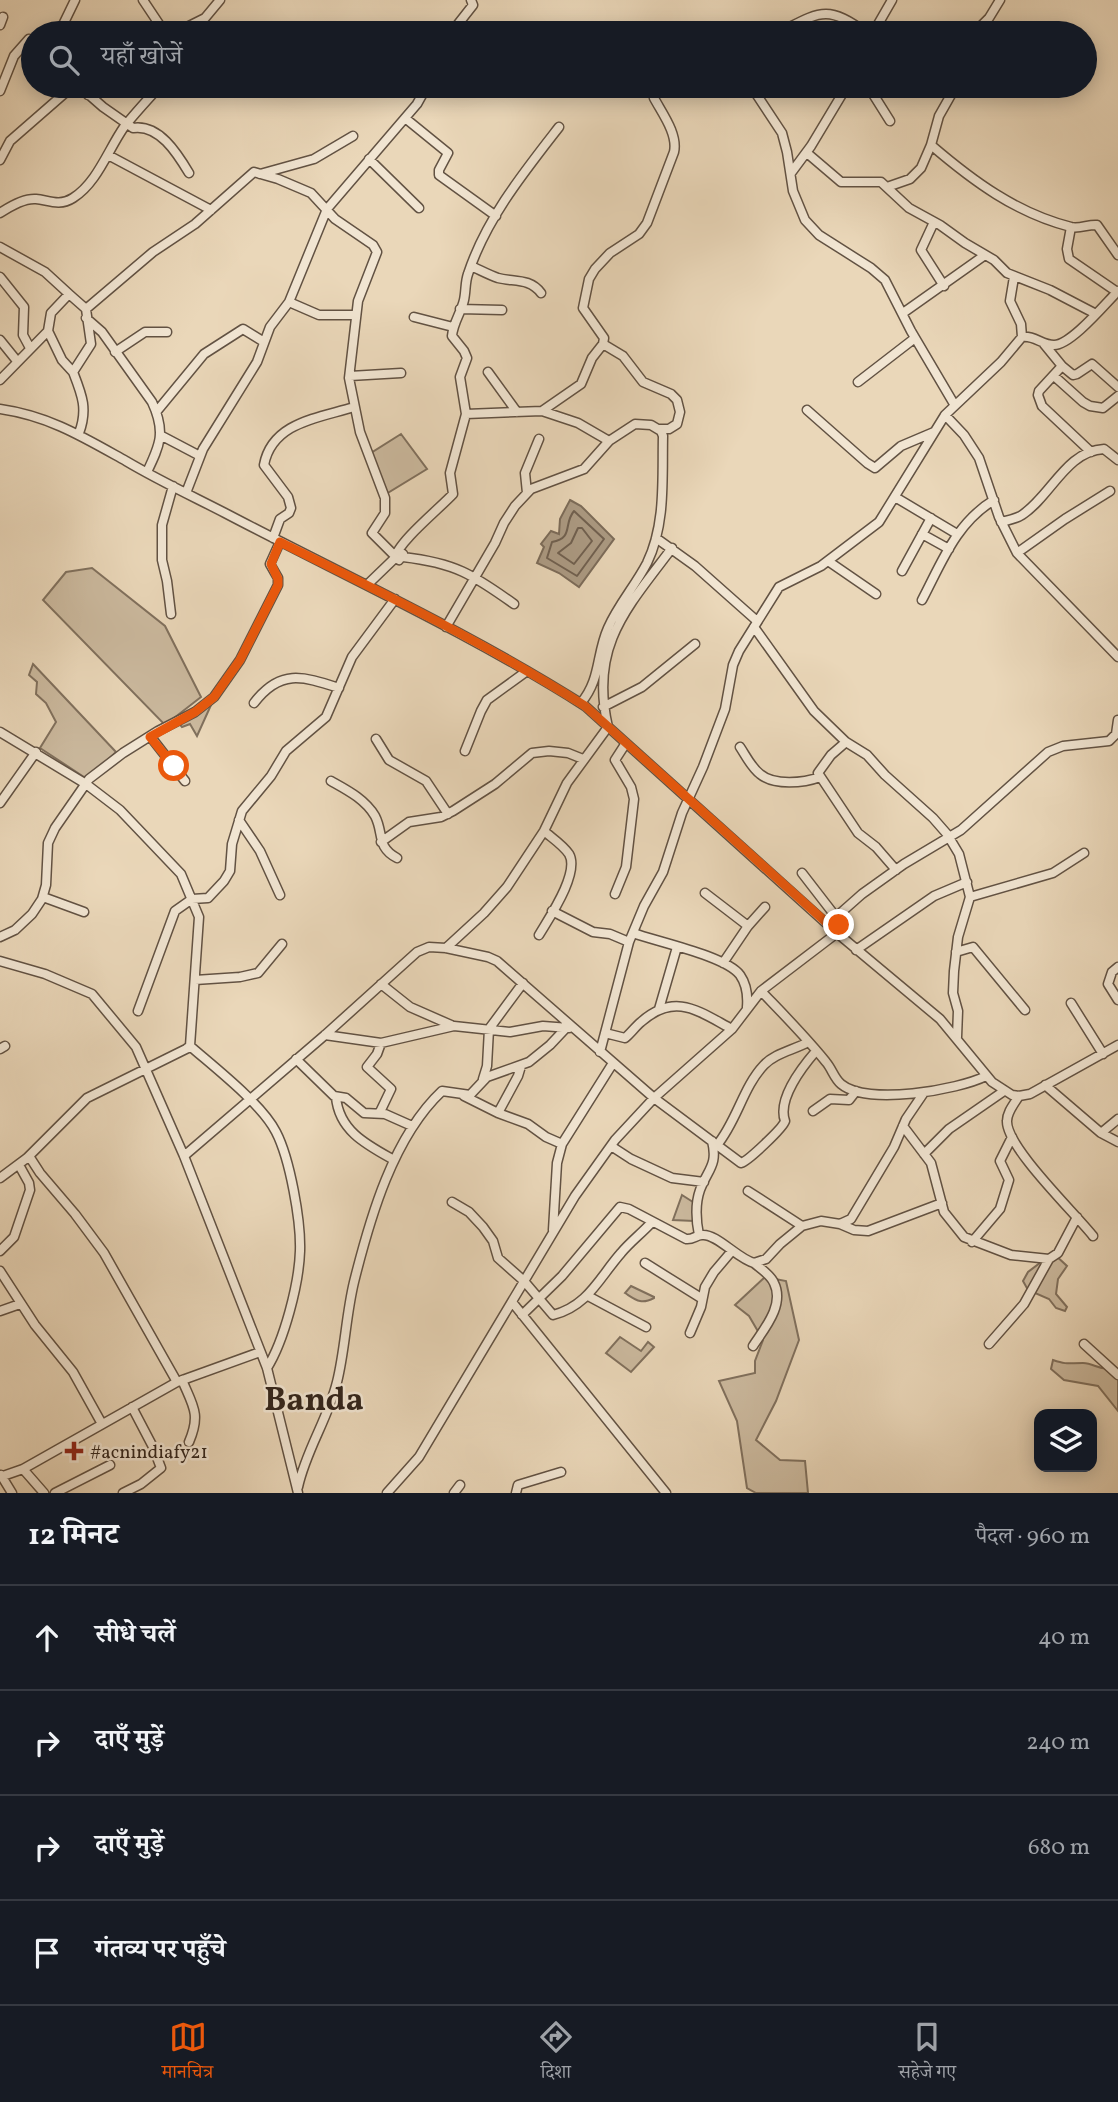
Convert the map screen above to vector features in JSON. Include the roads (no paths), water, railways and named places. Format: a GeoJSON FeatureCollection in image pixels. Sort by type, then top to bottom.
{"type":"FeatureCollection","features":[{"type":"Feature","properties":{"kind":"street"},"geometry":{"type":"LineString","coordinates":[[65,21],[75,0]]}},
{"type":"Feature","properties":{"kind":"street"},"geometry":{"type":"LineString","coordinates":[[143,0],[157,21]]}},
{"type":"Feature","properties":{"kind":"street"},"geometry":{"type":"LineString","coordinates":[[199,21],[205,18],[220,0]]}},
{"type":"Feature","properties":{"kind":"street"},"geometry":{"type":"LineString","coordinates":[[461,21],[471,10],[471,0]]}},
{"type":"Feature","properties":{"kind":"street"},"geometry":{"type":"LineString","coordinates":[[882,21],[892,0]]}},
{"type":"Feature","properties":{"kind":"street"},"geometry":{"type":"LineString","coordinates":[[986,21],[1000,0]]}},
{"type":"Feature","properties":{"kind":"street"},"geometry":{"type":"LineString","coordinates":[[801,21],[827,13],[848,21]]}},
{"type":"Feature","properties":{"kind":"street"},"geometry":{"type":"LineString","coordinates":[[0,91],[14,56],[21,49]]}},
{"type":"Feature","properties":{"kind":"street"},"geometry":{"type":"LineString","coordinates":[[0,160],[10,141],[59,98]]}},
{"type":"Feature","properties":{"kind":"street"},"geometry":{"type":"LineString","coordinates":[[93,98],[133,128],[143,127],[154,131],[178,156],[189,173]]}},
{"type":"Feature","properties":{"kind":"street"},"geometry":{"type":"LineString","coordinates":[[0,213],[27,200],[61,202],[72,198],[89,181],[127,123],[149,98]]}},
{"type":"Feature","properties":{"kind":"street"},"geometry":{"type":"LineString","coordinates":[[186,493],[200,456],[257,362],[270,327],[289,302],[327,209],[420,98]]}},
{"type":"Feature","properties":{"kind":"street"},"geometry":{"type":"LineString","coordinates":[[542,411],[580,385],[592,358],[603,344],[604,338],[583,308],[589,279],[603,258],[630,242],[647,223],[653,207],[675,144],[654,98]]}},
{"type":"Feature","properties":{"kind":"street"},"geometry":{"type":"LineString","coordinates":[[759,98],[782,133],[801,212],[812,229],[880,274],[954,404]]}},
{"type":"Feature","properties":{"kind":"street"},"geometry":{"type":"LineString","coordinates":[[790,173],[807,153],[840,98]]}},
{"type":"Feature","properties":{"kind":"street"},"geometry":{"type":"LineString","coordinates":[[876,98],[890,121]]}},
{"type":"Feature","properties":{"kind":"street"},"geometry":{"type":"LineString","coordinates":[[887,187],[915,176],[921,168],[939,116],[949,98]]}},
{"type":"Feature","properties":{"kind":"street"},"geometry":{"type":"LineString","coordinates":[[405,118],[448,153],[439,175],[496,216]]}},
{"type":"Feature","properties":{"kind":"street"},"geometry":{"type":"LineString","coordinates":[[367,585],[398,555],[416,529],[431,518],[453,494],[450,473],[466,414],[460,377],[466,354],[452,336],[453,327],[471,266],[506,197],[559,127]]}},
{"type":"Feature","properties":{"kind":"street"},"geometry":{"type":"LineString","coordinates":[[260,174],[314,159],[354,136]]}},
{"type":"Feature","properties":{"kind":"street"},"geometry":{"type":"LineString","coordinates":[[931,145],[967,175],[1026,211],[1071,227],[1097,225],[1118,255]]}},
{"type":"Feature","properties":{"kind":"street"},"geometry":{"type":"LineString","coordinates":[[807,153],[841,181],[878,181],[909,208],[1014,277],[1050,290],[1096,314]]}},
{"type":"Feature","properties":{"kind":"street"},"geometry":{"type":"LineString","coordinates":[[108,155],[211,210]]}},
{"type":"Feature","properties":{"kind":"street"},"geometry":{"type":"LineString","coordinates":[[369,159],[419,208]]}},
{"type":"Feature","properties":{"kind":"street"},"geometry":{"type":"LineString","coordinates":[[86,313],[153,252],[181,236],[254,172],[306,189],[341,224],[373,245],[377,252],[354,315],[349,376],[360,432],[385,498],[385,513],[372,533],[398,555],[433,560],[461,570],[514,604]]}},
{"type":"Feature","properties":{"kind":"street"},"geometry":{"type":"LineString","coordinates":[[934,222],[921,250],[944,286]]}},
{"type":"Feature","properties":{"kind":"street"},"geometry":{"type":"LineString","coordinates":[[1022,337],[1058,345],[1118,292],[1069,259],[1067,249],[1071,227]]}},
{"type":"Feature","properties":{"kind":"street"},"geometry":{"type":"LineString","coordinates":[[0,247],[45,272],[69,294],[98,326],[152,402],[157,411],[162,436],[147,472]]}},
{"type":"Feature","properties":{"kind":"street"},"geometry":{"type":"LineString","coordinates":[[902,313],[985,256]]}},
{"type":"Feature","properties":{"kind":"street"},"geometry":{"type":"LineString","coordinates":[[471,266],[499,278],[526,282],[541,293]]}},
{"type":"Feature","properties":{"kind":"street"},"geometry":{"type":"LineString","coordinates":[[0,277],[23,307],[23,335],[30,348]]}},
{"type":"Feature","properties":{"kind":"street"},"geometry":{"type":"LineString","coordinates":[[600,1052],[631,937],[644,905],[663,872],[682,813],[724,709],[735,659],[779,587],[813,571],[879,522],[945,415],[1001,362],[1022,337],[1021,324],[1010,301],[1014,277]]}},
{"type":"Feature","properties":{"kind":"street"},"geometry":{"type":"LineString","coordinates":[[69,294],[51,313],[48,331],[62,360],[73,372],[84,401],[79,433]]}},
{"type":"Feature","properties":{"kind":"street"},"geometry":{"type":"LineString","coordinates":[[289,302],[319,315],[354,315]]}},
{"type":"Feature","properties":{"kind":"street"},"geometry":{"type":"LineString","coordinates":[[460,309],[502,310]]}},
{"type":"Feature","properties":{"kind":"street"},"geometry":{"type":"LineString","coordinates":[[73,372],[90,344],[86,313]]}},
{"type":"Feature","properties":{"kind":"street"},"geometry":{"type":"LineString","coordinates":[[414,317],[453,327]]}},
{"type":"Feature","properties":{"kind":"street"},"geometry":{"type":"LineString","coordinates":[[157,411],[204,354],[243,330],[264,342]]}},
{"type":"Feature","properties":{"kind":"street"},"geometry":{"type":"LineString","coordinates":[[0,380],[48,331]]}},
{"type":"Feature","properties":{"kind":"street"},"geometry":{"type":"LineString","coordinates":[[115,352],[145,332],[167,332]]}},
{"type":"Feature","properties":{"kind":"street"},"geometry":{"type":"LineString","coordinates":[[858,382],[915,338]]}},
{"type":"Feature","properties":{"kind":"street"},"geometry":{"type":"LineString","coordinates":[[0,340],[17,361]]}},
{"type":"Feature","properties":{"kind":"street"},"geometry":{"type":"LineString","coordinates":[[446,627],[504,523],[527,494],[540,484],[584,469],[609,441],[635,424],[669,429],[677,424],[680,412],[677,400],[671,394],[643,382],[623,356],[603,344]]}},
{"type":"Feature","properties":{"kind":"street"},"geometry":{"type":"LineString","coordinates":[[1044,344],[1073,375],[1092,364],[1118,387]]}},
{"type":"Feature","properties":{"kind":"street"},"geometry":{"type":"LineString","coordinates":[[1062,366],[1039,391],[1039,400],[1042,406],[1091,452]]}},
{"type":"Feature","properties":{"kind":"street"},"geometry":{"type":"LineString","coordinates":[[488,372],[517,412]]}},
{"type":"Feature","properties":{"kind":"street"},"geometry":{"type":"LineString","coordinates":[[349,376],[401,373]]}},
{"type":"Feature","properties":{"kind":"street"},"geometry":{"type":"LineString","coordinates":[[1054,376],[1090,406],[1103,408],[1118,397]]}},
{"type":"Feature","properties":{"kind":"street"},"geometry":{"type":"LineString","coordinates":[[0,937],[15,930],[32,914],[43,897],[48,843],[55,828],[86,784],[105,765],[195,712],[214,697],[232,674],[278,585],[271,564],[280,519],[289,513],[291,508],[288,497],[264,465],[274,441],[292,426],[354,407]]}},
{"type":"Feature","properties":{"kind":"street"},"geometry":{"type":"LineString","coordinates":[[0,409],[29,413],[79,433],[186,493],[395,599],[581,703],[856,950],[940,1019],[986,1076],[1004,1091],[1019,1096],[1030,1094],[1118,1045]]}},
{"type":"Feature","properties":{"kind":"street"},"geometry":{"type":"LineString","coordinates":[[466,414],[542,411],[578,422],[609,441]]}},
{"type":"Feature","properties":{"kind":"street"},"geometry":{"type":"LineString","coordinates":[[807,411],[875,468],[901,446],[934,432]]}},
{"type":"Feature","properties":{"kind":"street"},"geometry":{"type":"LineString","coordinates":[[945,415],[974,449],[1001,522],[1017,554],[1118,657]]}},
{"type":"Feature","properties":{"kind":"street"},"geometry":{"type":"LineString","coordinates":[[581,703],[594,683],[607,628],[642,572],[657,538],[662,492],[663,436],[659,429]]}},
{"type":"Feature","properties":{"kind":"street"},"geometry":{"type":"LineString","coordinates":[[162,436],[200,456]]}},
{"type":"Feature","properties":{"kind":"street"},"geometry":{"type":"LineString","coordinates":[[527,494],[525,473],[539,439]]}},
{"type":"Feature","properties":{"kind":"street"},"geometry":{"type":"LineString","coordinates":[[1001,522],[1014,519],[1032,507],[1073,463],[1091,452],[1104,449],[1118,460]]}},
{"type":"Feature","properties":{"kind":"street"},"geometry":{"type":"LineString","coordinates":[[171,614],[162,560],[162,525],[173,486]]}},
{"type":"Feature","properties":{"kind":"street"},"geometry":{"type":"LineString","coordinates":[[1017,554],[1110,491]]}},
{"type":"Feature","properties":{"kind":"street"},"geometry":{"type":"LineString","coordinates":[[895,497],[957,534]]}},
{"type":"Feature","properties":{"kind":"street"},"geometry":{"type":"LineString","coordinates":[[922,600],[957,534],[970,517],[994,500]]}},
{"type":"Feature","properties":{"kind":"street"},"geometry":{"type":"LineString","coordinates":[[902,571],[931,519]]}},
{"type":"Feature","properties":{"kind":"street"},"geometry":{"type":"LineString","coordinates":[[922,534],[949,549]]}},
{"type":"Feature","properties":{"kind":"street"},"geometry":{"type":"LineString","coordinates":[[657,538],[670,546],[755,624],[814,710],[846,742],[867,755],[933,818],[951,839],[959,854],[970,897],[956,952],[952,986],[958,1012],[957,1037]]}},
{"type":"Feature","properties":{"kind":"street"},"geometry":{"type":"LineString","coordinates":[[608,726],[603,707],[602,686],[610,641],[621,618],[670,546]]}},
{"type":"Feature","properties":{"kind":"street"},"geometry":{"type":"LineString","coordinates":[[830,559],[876,594]]}},
{"type":"Feature","properties":{"kind":"street"},"geometry":{"type":"LineString","coordinates":[[138,1012],[175,911],[192,899],[208,898],[224,881],[231,864],[232,844],[242,811],[271,776],[286,751],[326,717],[352,657],[395,599]]}},
{"type":"Feature","properties":{"kind":"street"},"geometry":{"type":"LineString","coordinates":[[603,707],[642,687],[695,644]]}},
{"type":"Feature","properties":{"kind":"street"},"geometry":{"type":"LineString","coordinates":[[465,751],[487,700],[527,671]]}},
{"type":"Feature","properties":{"kind":"street"},"geometry":{"type":"LineString","coordinates":[[254,703],[272,683],[283,678],[310,680],[339,688]]}},
{"type":"Feature","properties":{"kind":"street"},"geometry":{"type":"LineString","coordinates":[[836,917],[896,870],[951,839],[1048,752],[1063,746],[1109,741],[1116,734],[1118,720]]}},
{"type":"Feature","properties":{"kind":"street"},"geometry":{"type":"LineString","coordinates":[[446,948],[484,913],[507,887],[544,831],[562,790],[608,726]]}},
{"type":"Feature","properties":{"kind":"street"},"geometry":{"type":"LineString","coordinates":[[0,732],[37,752],[120,810],[181,874],[199,917],[190,1046]]}},
{"type":"Feature","properties":{"kind":"street"},"geometry":{"type":"LineString","coordinates":[[150,737],[185,781]]}},
{"type":"Feature","properties":{"kind":"street"},"geometry":{"type":"LineString","coordinates":[[376,739],[389,760],[426,781],[448,814]]}},
{"type":"Feature","properties":{"kind":"street"},"geometry":{"type":"LineString","coordinates":[[846,742],[820,769],[820,777],[858,833],[876,847],[896,870]]}},
{"type":"Feature","properties":{"kind":"street"},"geometry":{"type":"LineString","coordinates":[[615,894],[626,867],[634,799],[631,787],[615,760],[626,743]]}},
{"type":"Feature","properties":{"kind":"street"},"geometry":{"type":"LineString","coordinates":[[740,747],[752,765],[765,777],[808,782],[820,777]]}},
{"type":"Feature","properties":{"kind":"street"},"geometry":{"type":"LineString","coordinates":[[0,803],[37,752]]}},
{"type":"Feature","properties":{"kind":"street"},"geometry":{"type":"LineString","coordinates":[[382,842],[409,822],[448,814],[495,784],[532,753],[568,753],[583,759]]}},
{"type":"Feature","properties":{"kind":"street"},"geometry":{"type":"LineString","coordinates":[[331,781],[361,799],[377,819],[386,851],[397,859]]}},
{"type":"Feature","properties":{"kind":"street"},"geometry":{"type":"LineString","coordinates":[[239,820],[260,851],[280,895]]}},
{"type":"Feature","properties":{"kind":"street"},"geometry":{"type":"LineString","coordinates":[[539,935],[570,876],[572,863],[565,850],[544,831]]}},
{"type":"Feature","properties":{"kind":"street"},"geometry":{"type":"LineString","coordinates":[[970,897],[1053,873],[1083,853]]}},
{"type":"Feature","properties":{"kind":"street"},"geometry":{"type":"LineString","coordinates":[[387,1493],[419,1457],[552,1234],[611,1146],[654,1098],[732,1029],[761,991],[838,933],[836,917],[802,873]]}},
{"type":"Feature","properties":{"kind":"street"},"geometry":{"type":"LineString","coordinates":[[856,950],[934,896],[967,881]]}},
{"type":"Feature","properties":{"kind":"street"},"geometry":{"type":"LineString","coordinates":[[705,893],[748,926]]}},
{"type":"Feature","properties":{"kind":"street"},"geometry":{"type":"LineString","coordinates":[[43,897],[85,912]]}},
{"type":"Feature","properties":{"kind":"street"},"geometry":{"type":"LineString","coordinates":[[723,963],[765,906]]}},
{"type":"Feature","properties":{"kind":"street"},"geometry":{"type":"LineString","coordinates":[[552,911],[593,932],[677,947],[723,963],[737,971],[744,982],[748,993],[747,1007]]}},
{"type":"Feature","properties":{"kind":"street"},"geometry":{"type":"LineString","coordinates":[[195,980],[258,973],[282,944]]}},
{"type":"Feature","properties":{"kind":"street"},"geometry":{"type":"LineString","coordinates":[[184,1156],[248,1098],[325,1035],[416,952],[429,947],[446,948],[497,961],[569,1028],[654,1098],[743,1163],[782,1129],[785,1121],[782,1114],[784,1105],[798,1073],[817,1051]]}},
{"type":"Feature","properties":{"kind":"street"},"geometry":{"type":"LineString","coordinates":[[659,1009],[677,947]]}},
{"type":"Feature","properties":{"kind":"street"},"geometry":{"type":"LineString","coordinates":[[956,952],[974,947],[1025,1010]]}},
{"type":"Feature","properties":{"kind":"street"},"geometry":{"type":"LineString","coordinates":[[0,961],[45,974],[92,994],[136,1047],[184,1156],[267,1368],[298,1491]]}},
{"type":"Feature","properties":{"kind":"street"},"geometry":{"type":"LineString","coordinates":[[1117,995],[1108,984],[1108,978],[1118,967]]}},
{"type":"Feature","properties":{"kind":"street"},"geometry":{"type":"LineString","coordinates":[[461,1095],[470,1095],[483,1079],[487,1066],[489,1029],[523,983]]}},
{"type":"Feature","properties":{"kind":"street"},"geometry":{"type":"LineString","coordinates":[[381,984],[410,1007],[454,1026]]}},
{"type":"Feature","properties":{"kind":"street"},"geometry":{"type":"LineString","coordinates":[[761,991],[830,1066],[838,1081],[856,1091],[923,1094],[962,1086],[986,1076]]}},
{"type":"Feature","properties":{"kind":"street"},"geometry":{"type":"LineString","coordinates":[[1071,1003],[1103,1054]]}},
{"type":"Feature","properties":{"kind":"street"},"geometry":{"type":"LineString","coordinates":[[605,1033],[625,1038],[640,1022],[665,1006],[681,1006],[732,1029]]}},
{"type":"Feature","properties":{"kind":"street"},"geometry":{"type":"LineString","coordinates":[[325,1035],[381,1043],[454,1026],[510,1032],[543,1026],[569,1028]]}},
{"type":"Feature","properties":{"kind":"street"},"geometry":{"type":"LineString","coordinates":[[483,1079],[521,1066],[569,1028]]}},
{"type":"Feature","properties":{"kind":"street"},"geometry":{"type":"LineString","coordinates":[[715,1143],[727,1133],[733,1117],[764,1065],[808,1042]]}},
{"type":"Feature","properties":{"kind":"street"},"geometry":{"type":"LineString","coordinates":[[380,1112],[391,1090],[367,1066],[377,1054],[381,1043]]}},
{"type":"Feature","properties":{"kind":"street"},"geometry":{"type":"LineString","coordinates":[[0,1178],[29,1156],[87,1098],[190,1046]]}},
{"type":"Feature","properties":{"kind":"street"},"geometry":{"type":"LineString","coordinates":[[190,1046],[248,1098],[275,1130],[291,1173],[300,1252],[283,1334],[267,1368]]}},
{"type":"Feature","properties":{"kind":"street"},"geometry":{"type":"LineString","coordinates":[[296,1059],[337,1097],[346,1098],[364,1113],[380,1112],[412,1126]]}},
{"type":"Feature","properties":{"kind":"street"},"geometry":{"type":"LineString","coordinates":[[552,1234],[557,1163],[562,1144],[613,1063]]}},
{"type":"Feature","properties":{"kind":"street"},"geometry":{"type":"LineString","coordinates":[[498,1113],[519,1076],[521,1066]]}},
{"type":"Feature","properties":{"kind":"street"},"geometry":{"type":"LineString","coordinates":[[1045,1085],[1101,1133],[1118,1142]]}},
{"type":"Feature","properties":{"kind":"street"},"geometry":{"type":"LineString","coordinates":[[298,1491],[304,1462],[332,1401],[354,1283],[381,1192],[394,1160],[421,1113],[442,1091],[449,1090],[528,1124],[562,1144]]}},
{"type":"Feature","properties":{"kind":"street"},"geometry":{"type":"LineString","coordinates":[[813,1111],[830,1099],[847,1101],[856,1091]]}},
{"type":"Feature","properties":{"kind":"street"},"geometry":{"type":"LineString","coordinates":[[924,1154],[949,1129],[1004,1091]]}},
{"type":"Feature","properties":{"kind":"street"},"geometry":{"type":"LineString","coordinates":[[839,1224],[847,1222],[856,1213],[923,1094]]}},
{"type":"Feature","properties":{"kind":"street"},"geometry":{"type":"LineString","coordinates":[[1019,1096],[1007,1119],[1012,1138],[1043,1182],[1093,1236]]}},
{"type":"Feature","properties":{"kind":"street"},"geometry":{"type":"LineString","coordinates":[[337,1097],[338,1110],[352,1134],[394,1160]]}},
{"type":"Feature","properties":{"kind":"street"},"geometry":{"type":"LineString","coordinates":[[1101,1133],[1118,1119]]}},
{"type":"Feature","properties":{"kind":"street"},"geometry":{"type":"LineString","coordinates":[[903,1126],[934,1170],[949,1220],[964,1237],[1011,1255],[1049,1259]]}},
{"type":"Feature","properties":{"kind":"street"},"geometry":{"type":"LineString","coordinates":[[972,1242],[1002,1204],[1009,1180],[1000,1161],[1012,1138]]}},
{"type":"Feature","properties":{"kind":"street"},"geometry":{"type":"LineString","coordinates":[[699,1235],[697,1202],[715,1160],[715,1143]]}},
{"type":"Feature","properties":{"kind":"street"},"geometry":{"type":"LineString","coordinates":[[611,1146],[638,1163],[672,1178],[704,1182]]}},
{"type":"Feature","properties":{"kind":"street"},"geometry":{"type":"LineString","coordinates":[[29,1156],[104,1253],[179,1381],[196,1418],[189,1442]]}},
{"type":"Feature","properties":{"kind":"street"},"geometry":{"type":"LineString","coordinates":[[0,1251],[14,1237],[30,1189],[19,1165]]}},
{"type":"Feature","properties":{"kind":"street"},"geometry":{"type":"LineString","coordinates":[[748,1191],[802,1226]]}},
{"type":"Feature","properties":{"kind":"street"},"geometry":{"type":"LineString","coordinates":[[452,1202],[469,1212],[483,1227],[493,1241],[498,1258],[524,1281],[553,1315],[588,1296],[622,1251],[652,1222]]}},
{"type":"Feature","properties":{"kind":"street"},"geometry":{"type":"LineString","coordinates":[[754,1263],[771,1255],[802,1226],[821,1221],[868,1231],[942,1203]]}},
{"type":"Feature","properties":{"kind":"street"},"geometry":{"type":"LineString","coordinates":[[522,1315],[562,1276],[618,1208],[626,1208],[686,1239],[690,1240],[699,1235],[708,1236],[731,1252],[754,1263],[775,1284],[776,1302],[771,1318],[753,1346]]}},
{"type":"Feature","properties":{"kind":"street"},"geometry":{"type":"LineString","coordinates":[[989,1344],[1024,1304],[1049,1259],[1058,1254],[1077,1217]]}},
{"type":"Feature","properties":{"kind":"street"},"geometry":{"type":"LineString","coordinates":[[690,1333],[701,1307],[701,1298],[714,1272],[731,1252]]}},
{"type":"Feature","properties":{"kind":"street"},"geometry":{"type":"LineString","coordinates":[[645,1263],[701,1298]]}},
{"type":"Feature","properties":{"kind":"street"},"geometry":{"type":"LineString","coordinates":[[0,1270],[20,1304],[73,1372],[102,1424]]}},
{"type":"Feature","properties":{"kind":"street"},"geometry":{"type":"LineString","coordinates":[[588,1296],[646,1327]]}},
{"type":"Feature","properties":{"kind":"street"},"geometry":{"type":"LineString","coordinates":[[512,1302],[666,1493]]}},
{"type":"Feature","properties":{"kind":"street"},"geometry":{"type":"LineString","coordinates":[[0,1311],[20,1304]]}},
{"type":"Feature","properties":{"kind":"street"},"geometry":{"type":"LineString","coordinates":[[1084,1344],[1118,1375]]}},
{"type":"Feature","properties":{"kind":"street"},"geometry":{"type":"LineString","coordinates":[[12,1493],[1,1476],[23,1469],[179,1381],[260,1352]]}},
{"type":"Feature","properties":{"kind":"street"},"geometry":{"type":"LineString","coordinates":[[123,1493],[141,1484],[161,1468],[132,1406]]}},
{"type":"Feature","properties":{"kind":"street"},"geometry":{"type":"LineString","coordinates":[[55,1493],[110,1465]]}},
{"type":"Feature","properties":{"kind":"street"},"geometry":{"type":"LineString","coordinates":[[23,1469],[44,1493]]}},
{"type":"Feature","properties":{"kind":"street"},"geometry":{"type":"LineString","coordinates":[[516,1493],[518,1485],[561,1472]]}},
{"type":"Feature","properties":{"kind":"street"},"geometry":{"type":"LineString","coordinates":[[454,1493],[460,1485]]}},
{"type":"Feature","properties":{"kind":"water"},"geometry":{"type":"Polygon","coordinates":[[[570,500],[581,506],[614,539],[579,587],[559,573],[537,563],[544,547],[541,544],[551,531],[559,534],[560,519],[570,500]]]}},
{"type":"Feature","properties":{"kind":"place","name":"#acnindiafy21"},"geometry":{"type":"Point","coordinates":[74,1451]}},
{"type":"Feature","properties":{"kind":"district","name":"Banda"},"geometry":{"type":"Point","coordinates":[314,1398]}}]}
